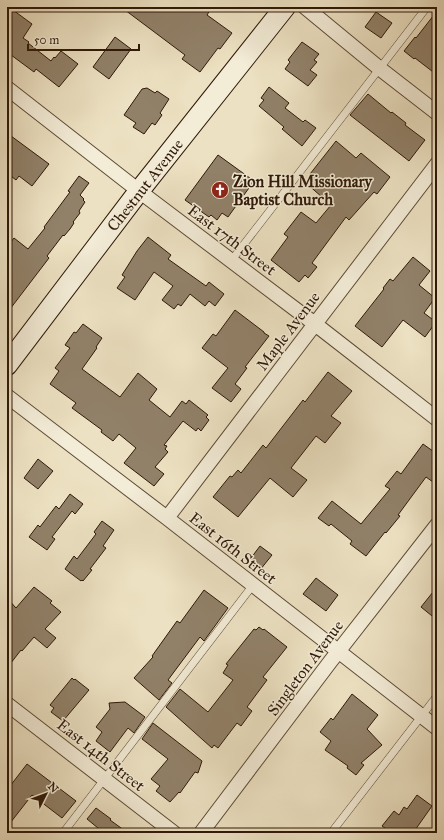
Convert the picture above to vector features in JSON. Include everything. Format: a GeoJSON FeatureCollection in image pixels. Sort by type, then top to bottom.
{"type":"FeatureCollection","features":[{"type":"Feature","properties":{"kind":"main road","name":"Chestnut Avenue"},"geometry":{"type":"LineString","coordinates":[[7,365],[139,191],[285,7]]}},
{"type":"Feature","properties":{"kind":"street"},"geometry":{"type":"LineString","coordinates":[[305,7],[379,68],[437,113]]}},
{"type":"Feature","properties":{"kind":"street","name":"East 17th Street"},"geometry":{"type":"LineString","coordinates":[[7,88],[437,419]]}},
{"type":"Feature","properties":{"kind":"street","name":"Maple Avenue"},"geometry":{"type":"LineString","coordinates":[[167,518],[437,164]]}},
{"type":"Feature","properties":{"kind":"street","name":"East 16th Street"},"geometry":{"type":"LineString","coordinates":[[7,396],[167,518],[437,728]]}},
{"type":"Feature","properties":{"kind":"street","name":"Singleton Avenue"},"geometry":{"type":"LineString","coordinates":[[201,833],[338,652],[437,525]]}},
{"type":"Feature","properties":{"kind":"street","name":"East 14th Street"},"geometry":{"type":"LineString","coordinates":[[7,704],[105,778],[174,833]]}},
{"type":"Feature","properties":{"kind":"lane"},"geometry":{"type":"LineString","coordinates":[[231,261],[427,7]]}},
{"type":"Feature","properties":{"kind":"lane"},"geometry":{"type":"LineString","coordinates":[[63,833],[253,585]]}},
{"type":"Feature","properties":{"kind":"lane"},"geometry":{"type":"LineString","coordinates":[[331,833],[437,696]]}},
{"type":"Feature","properties":{"kind":"building"},"geometry":{"type":"Polygon","coordinates":[[[121,7],[212,7],[207,15],[232,33],[220,49],[218,48],[200,72],[182,59],[185,55],[121,7]]]}},
{"type":"Feature","properties":{"kind":"building"},"geometry":{"type":"Polygon","coordinates":[[[13,10],[32,24],[23,38],[29,42],[28,43],[51,61],[61,51],[78,64],[59,87],[36,69],[34,72],[7,52],[7,18],[13,10]]]}},
{"type":"Feature","properties":{"kind":"building"},"geometry":{"type":"Polygon","coordinates":[[[437,11],[437,75],[404,51],[437,11]]]}},
{"type":"Feature","properties":{"kind":"building"},"geometry":{"type":"Polygon","coordinates":[[[376,12],[392,23],[381,38],[365,27],[376,12]]]}},
{"type":"Feature","properties":{"kind":"building"},"geometry":{"type":"Polygon","coordinates":[[[115,37],[131,49],[109,79],[93,67],[115,37]]]}},
{"type":"Feature","properties":{"kind":"building"},"geometry":{"type":"Polygon","coordinates":[[[302,42],[319,54],[314,60],[317,62],[310,70],[317,75],[308,86],[285,69],[290,62],[288,60],[302,42]]]}},
{"type":"Feature","properties":{"kind":"building"},"geometry":{"type":"Polygon","coordinates":[[[269,87],[289,103],[285,108],[303,122],[305,120],[316,128],[302,146],[282,129],[284,127],[259,106],[264,100],[261,98],[269,87]]]}},
{"type":"Feature","properties":{"kind":"building"},"geometry":{"type":"Polygon","coordinates":[[[147,88],[155,93],[157,91],[169,99],[160,113],[162,115],[155,125],[152,123],[144,134],[133,127],[136,123],[124,115],[142,89],[147,88]]]}},
{"type":"Feature","properties":{"kind":"building"},"geometry":{"type":"Polygon","coordinates":[[[368,94],[406,123],[405,125],[425,140],[409,161],[350,115],[368,94]]]}},
{"type":"Feature","properties":{"kind":"building"},"geometry":{"type":"Polygon","coordinates":[[[7,133],[49,164],[32,186],[19,176],[16,180],[7,173],[7,133]]]}},
{"type":"Feature","properties":{"kind":"building"},"geometry":{"type":"Polygon","coordinates":[[[336,141],[356,158],[361,153],[390,177],[377,194],[374,192],[349,220],[346,217],[312,263],[317,267],[308,278],[305,275],[299,282],[271,260],[288,237],[284,234],[301,212],[316,223],[331,205],[306,183],[312,175],[310,174],[336,141]]]}},
{"type":"Feature","properties":{"kind":"building","name":"Zion Hill Missionary Baptist Church"},"geometry":{"type":"Polygon","coordinates":[[[218,155],[254,181],[228,217],[222,213],[217,220],[211,215],[209,217],[185,200],[218,155]]]}},
{"type":"Feature","properties":{"kind":"building"},"geometry":{"type":"Polygon","coordinates":[[[79,176],[89,183],[80,195],[85,202],[79,211],[80,213],[70,229],[64,236],[63,235],[47,256],[49,258],[7,313],[7,247],[14,238],[28,249],[45,228],[44,227],[70,192],[68,191],[79,176]]]}},
{"type":"Feature","properties":{"kind":"building"},"geometry":{"type":"Polygon","coordinates":[[[148,237],[171,255],[168,259],[206,286],[209,282],[224,294],[215,306],[209,301],[205,306],[190,294],[181,306],[178,304],[174,309],[162,300],[173,286],[154,272],[135,300],[117,288],[125,277],[122,275],[148,237]]]}},
{"type":"Feature","properties":{"kind":"building"},"geometry":{"type":"Polygon","coordinates":[[[413,257],[430,271],[419,285],[435,298],[424,313],[436,322],[425,337],[403,320],[382,347],[355,326],[390,279],[393,281],[413,257]]]}},
{"type":"Feature","properties":{"kind":"building"},"geometry":{"type":"Polygon","coordinates":[[[235,310],[269,336],[245,367],[247,368],[235,384],[241,389],[231,402],[212,388],[228,368],[202,348],[213,334],[216,336],[235,310]]]}},
{"type":"Feature","properties":{"kind":"building"},"geometry":{"type":"Polygon","coordinates":[[[83,324],[102,338],[96,347],[97,348],[82,369],[120,397],[138,373],[157,389],[149,400],[170,417],[182,401],[186,404],[189,400],[208,415],[206,417],[209,420],[201,431],[198,428],[196,431],[183,421],[164,445],[167,446],[165,449],[168,452],[155,467],[164,474],[154,486],[124,463],[136,448],[119,434],[113,441],[101,432],[102,430],[72,408],[76,403],[50,384],[59,371],[55,368],[70,348],[65,345],[74,332],[76,333],[83,324]]]}},
{"type":"Feature","properties":{"kind":"building"},"geometry":{"type":"Polygon","coordinates":[[[328,372],[352,391],[331,416],[341,423],[325,443],[316,436],[291,468],[307,480],[293,497],[270,478],[238,517],[213,497],[230,476],[232,477],[238,470],[241,473],[263,445],[266,448],[303,400],[305,402],[328,372]]]}},
{"type":"Feature","properties":{"kind":"building"},"geometry":{"type":"Polygon","coordinates":[[[423,444],[437,454],[437,476],[433,482],[426,477],[398,515],[400,516],[366,556],[350,544],[352,541],[331,524],[329,526],[318,518],[332,501],[361,524],[390,489],[385,486],[397,471],[401,474],[423,444]]]}},
{"type":"Feature","properties":{"kind":"building"},"geometry":{"type":"Polygon","coordinates":[[[38,459],[53,471],[38,489],[24,478],[38,459]]]}},
{"type":"Feature","properties":{"kind":"building"},"geometry":{"type":"Polygon","coordinates":[[[70,494],[83,504],[75,514],[72,511],[52,537],[55,539],[47,550],[29,537],[38,525],[40,527],[56,506],[59,509],[70,494]]]}},
{"type":"Feature","properties":{"kind":"building"},"geometry":{"type":"Polygon","coordinates":[[[102,521],[114,530],[103,546],[106,548],[90,569],[92,570],[83,581],[81,581],[65,569],[74,556],[77,559],[96,534],[94,532],[102,521]]]}},
{"type":"Feature","properties":{"kind":"building"},"geometry":{"type":"Polygon","coordinates":[[[260,546],[272,555],[260,570],[248,562],[260,546]]]}},
{"type":"Feature","properties":{"kind":"building"},"geometry":{"type":"Polygon","coordinates":[[[316,578],[338,595],[326,611],[303,594],[316,578]]]}},
{"type":"Feature","properties":{"kind":"building"},"geometry":{"type":"Polygon","coordinates":[[[34,587],[52,601],[50,603],[61,612],[45,629],[56,638],[47,648],[34,637],[22,651],[21,650],[7,668],[7,598],[16,608],[34,587]]]}},
{"type":"Feature","properties":{"kind":"building"},"geometry":{"type":"Polygon","coordinates":[[[437,587],[437,620],[421,607],[437,587]]]}},
{"type":"Feature","properties":{"kind":"building"},"geometry":{"type":"Polygon","coordinates":[[[204,590],[228,608],[204,641],[200,637],[168,680],[172,683],[159,700],[134,678],[153,657],[152,656],[177,621],[180,623],[204,590]]]}},
{"type":"Feature","properties":{"kind":"building"},"geometry":{"type":"Polygon","coordinates":[[[259,627],[263,630],[264,629],[287,647],[263,677],[267,680],[247,707],[252,711],[241,726],[237,723],[218,748],[214,745],[212,748],[166,707],[180,689],[208,712],[233,680],[223,673],[228,665],[226,664],[254,629],[256,630],[259,627]]]}},
{"type":"Feature","properties":{"kind":"building"},"geometry":{"type":"Polygon","coordinates":[[[72,678],[89,690],[63,721],[51,712],[54,708],[50,705],[72,678]]]}},
{"type":"Feature","properties":{"kind":"building"},"geometry":{"type":"Polygon","coordinates":[[[352,694],[378,715],[367,729],[382,745],[361,763],[364,765],[356,775],[347,768],[348,766],[325,750],[331,741],[320,732],[331,718],[333,720],[352,694]]]}},
{"type":"Feature","properties":{"kind":"building"},"geometry":{"type":"Polygon","coordinates":[[[125,702],[145,717],[134,733],[128,728],[110,752],[96,741],[102,732],[96,727],[110,709],[109,703],[125,702]]]}},
{"type":"Feature","properties":{"kind":"building"},"geometry":{"type":"Polygon","coordinates":[[[153,723],[202,761],[198,773],[195,772],[180,793],[179,792],[170,802],[156,791],[160,786],[151,779],[168,759],[142,739],[153,723]]]}},
{"type":"Feature","properties":{"kind":"building"},"geometry":{"type":"Polygon","coordinates":[[[27,764],[76,801],[62,818],[32,795],[7,827],[7,790],[27,764]]]}},
{"type":"Feature","properties":{"kind":"building"},"geometry":{"type":"Polygon","coordinates":[[[417,795],[432,806],[413,833],[392,833],[382,826],[394,811],[399,815],[404,807],[407,809],[417,795]]]}},
{"type":"Feature","properties":{"kind":"building"},"geometry":{"type":"Polygon","coordinates":[[[96,808],[128,833],[104,833],[87,819],[96,808]]]}},
{"type":"Feature","properties":{"kind":"place","name":"Zion Hill Missionary Baptist Church"},"geometry":{"type":"Point","coordinates":[220,190]}}]}
